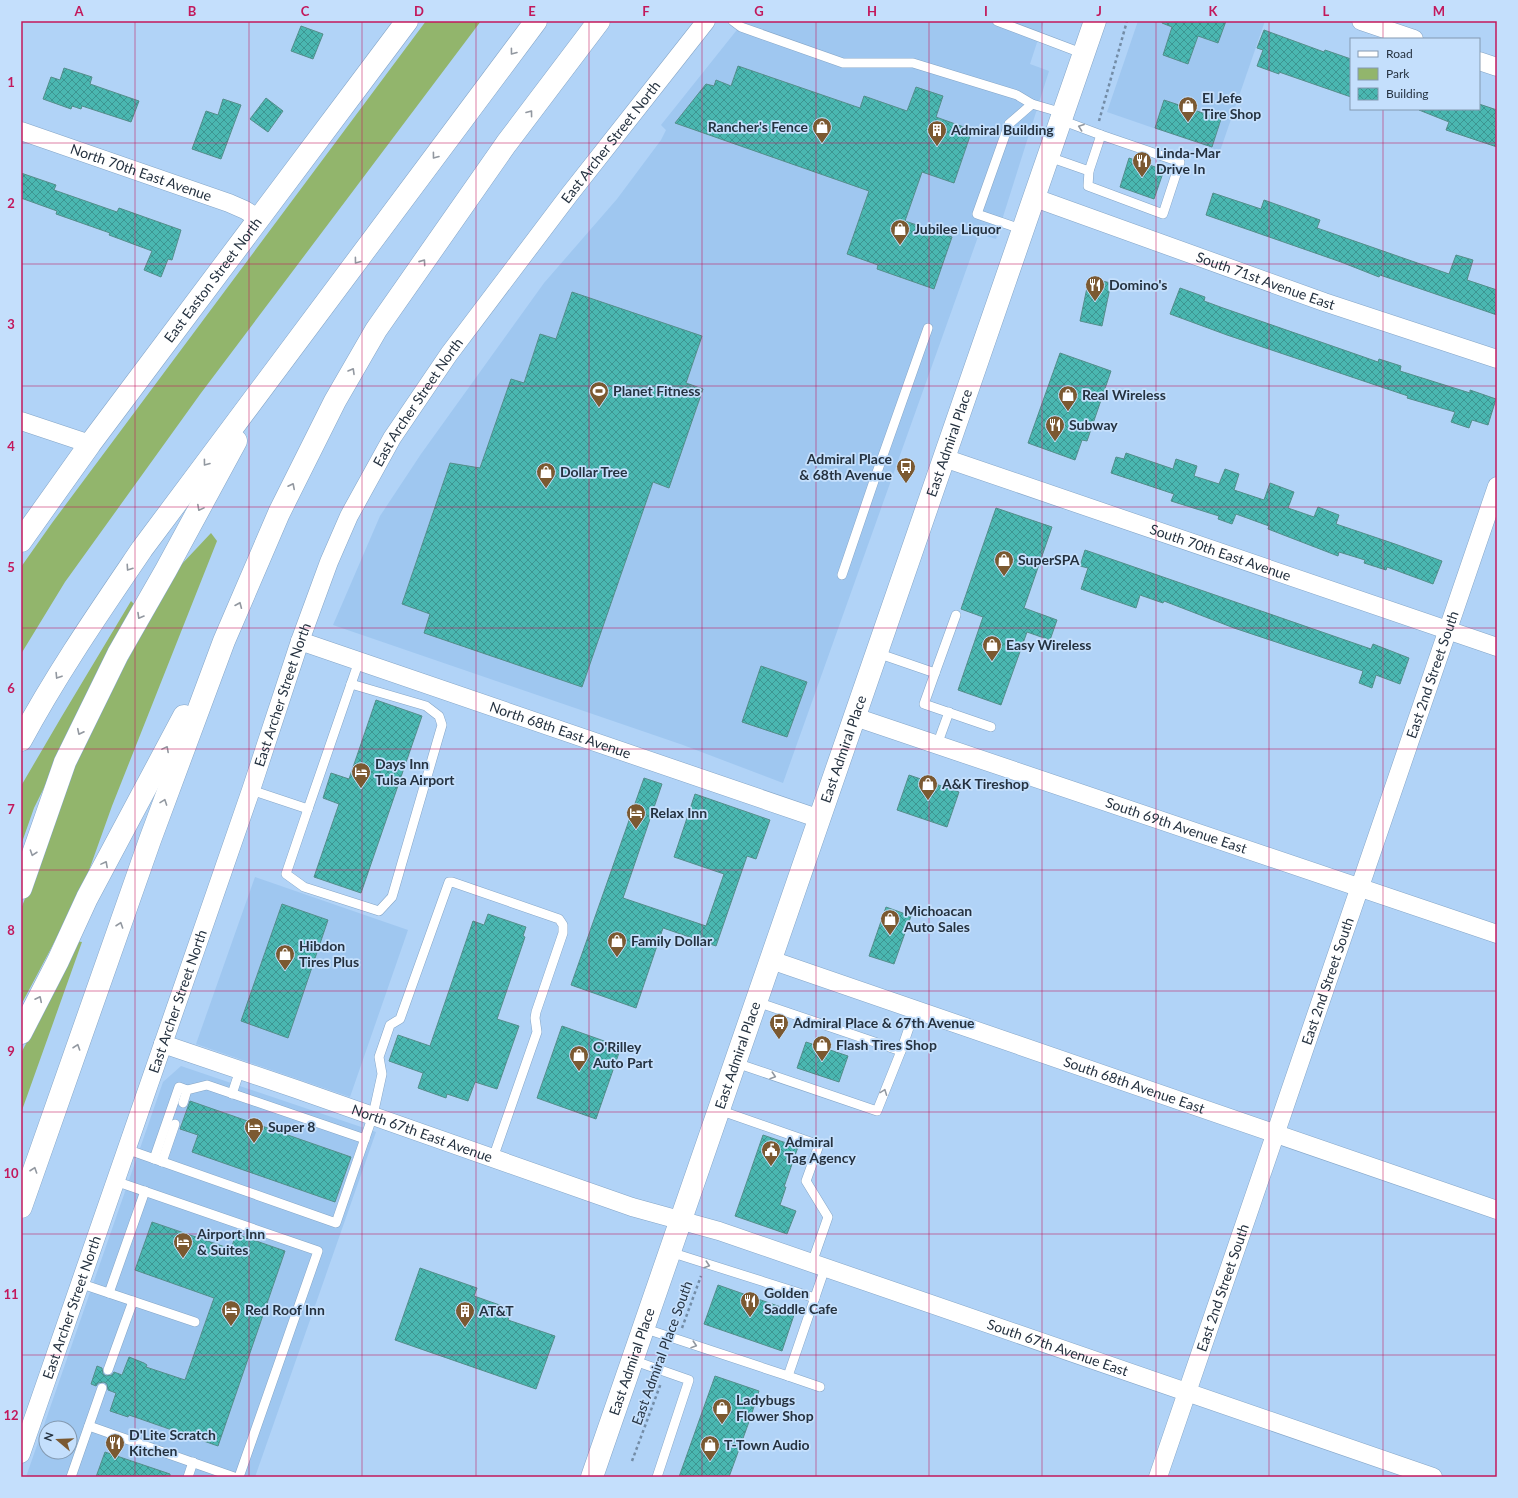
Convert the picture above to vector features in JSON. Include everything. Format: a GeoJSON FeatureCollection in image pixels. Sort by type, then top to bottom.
{"type":"FeatureCollection","features":[{"type":"Feature","properties":{"kind":"main road","name":"East Easton Street North"},"geometry":{"type":"LineString","coordinates":[[21,541],[90,444],[407,21]]}},
{"type":"Feature","properties":{"kind":"main road"},"geometry":{"type":"LineString","coordinates":[[21,740],[38,709],[89,627],[142,549],[536,21]]}},
{"type":"Feature","properties":{"kind":"main road"},"geometry":{"type":"LineString","coordinates":[[21,1207],[147,848],[224,641],[279,513],[334,401],[376,330],[506,144],[599,21]]}},
{"type":"Feature","properties":{"kind":"main road","name":"East Admiral Place"},"geometry":{"type":"LineString","coordinates":[[592,1477],[1095,21]]}},
{"type":"Feature","properties":{"kind":"main road"},"geometry":{"type":"LineString","coordinates":[[21,888],[65,762],[118,654],[170,563],[271,375]]}},
{"type":"Feature","properties":{"kind":"main road"},"geometry":{"type":"LineString","coordinates":[[21,1033],[58,961],[87,898],[224,641]]}},
{"type":"Feature","properties":{"kind":"street","name":"East Archer Street North"},"geometry":{"type":"LineString","coordinates":[[21,1454],[251,790],[300,641],[329,562],[349,516],[392,438],[421,393],[449,354],[569,195],[706,21]]}},
{"type":"Feature","properties":{"kind":"street"},"geometry":{"type":"LineString","coordinates":[[1361,21],[1411,38]]}},
{"type":"Feature","properties":{"kind":"street"},"geometry":{"type":"LineString","coordinates":[[1480,61],[1497,67]]}},
{"type":"Feature","properties":{"kind":"street","name":"North 70th East Avenue"},"geometry":{"type":"LineString","coordinates":[[21,131],[230,203],[259,218]]}},
{"type":"Feature","properties":{"kind":"street","name":"South 71st Avenue East"},"geometry":{"type":"LineString","coordinates":[[1035,198],[1324,302],[1497,359]]}},
{"type":"Feature","properties":{"kind":"street"},"geometry":{"type":"LineString","coordinates":[[21,420],[90,444]]}},
{"type":"Feature","properties":{"kind":"street","name":"South 70th East Avenue"},"geometry":{"type":"LineString","coordinates":[[944,458],[1497,647]]}},
{"type":"Feature","properties":{"kind":"street","name":"East 2nd Street South"},"geometry":{"type":"LineString","coordinates":[[1158,1477],[1497,486]]}},
{"type":"Feature","properties":{"kind":"street","name":"North 68th East Avenue"},"geometry":{"type":"LineString","coordinates":[[300,641],[820,819]]}},
{"type":"Feature","properties":{"kind":"street","name":"South 69th Avenue East"},"geometry":{"type":"LineString","coordinates":[[855,717],[1360,889],[1497,934]]}},
{"type":"Feature","properties":{"kind":"street","name":"South 68th Avenue East"},"geometry":{"type":"LineString","coordinates":[[771,960],[1497,1210]]}},
{"type":"Feature","properties":{"kind":"street","name":"North 67th East Avenue"},"geometry":{"type":"LineString","coordinates":[[163,1044],[632,1206],[681,1220]]}},
{"type":"Feature","properties":{"kind":"street","name":"South 67th Avenue East"},"geometry":{"type":"LineString","coordinates":[[681,1220],[719,1231],[1433,1477]]}},
{"type":"Feature","properties":{"kind":"lane"},"geometry":{"type":"LineString","coordinates":[[733,21],[741,27],[844,64],[913,63],[1017,95],[1032,104],[1099,134],[1180,162],[1163,214],[1088,186],[1089,171],[1099,134]]}},
{"type":"Feature","properties":{"kind":"lane"},"geometry":{"type":"LineString","coordinates":[[997,21],[1084,54]]}},
{"type":"Feature","properties":{"kind":"lane"},"geometry":{"type":"LineString","coordinates":[[1024,230],[977,214],[1009,124],[1032,104]]}},
{"type":"Feature","properties":{"kind":"lane"},"geometry":{"type":"LineString","coordinates":[[1049,157],[1089,171]]}},
{"type":"Feature","properties":{"kind":"lane"},"geometry":{"type":"LineString","coordinates":[[842,575],[928,328]]}},
{"type":"Feature","properties":{"kind":"lane"},"geometry":{"type":"LineString","coordinates":[[956,615],[924,704],[991,727]]}},
{"type":"Feature","properties":{"kind":"lane"},"geometry":{"type":"LineString","coordinates":[[877,653],[935,673]]}},
{"type":"Feature","properties":{"kind":"lane"},"geometry":{"type":"LineString","coordinates":[[351,684],[426,706],[439,716],[442,725],[392,897],[379,912],[304,887],[286,874],[308,809],[351,684],[359,661]]}},
{"type":"Feature","properties":{"kind":"lane"},"geometry":{"type":"LineString","coordinates":[[937,745],[949,712]]}},
{"type":"Feature","properties":{"kind":"lane"},"geometry":{"type":"LineString","coordinates":[[251,790],[308,809]]}},
{"type":"Feature","properties":{"kind":"lane"},"geometry":{"type":"LineString","coordinates":[[126,1149],[336,1223],[372,1115],[382,1074],[378,1057],[390,1024],[400,1019],[448,882],[452,882],[559,919],[563,925],[563,933],[536,1012],[535,1018],[537,1032],[493,1158]]}},
{"type":"Feature","properties":{"kind":"lane"},"geometry":{"type":"LineString","coordinates":[[757,1002],[900,1051]]}},
{"type":"Feature","properties":{"kind":"lane"},"geometry":{"type":"LineString","coordinates":[[736,1063],[877,1111],[915,1010]]}},
{"type":"Feature","properties":{"kind":"lane"},"geometry":{"type":"LineString","coordinates":[[232,1094],[240,1070]]}},
{"type":"Feature","properties":{"kind":"lane"},"geometry":{"type":"LineString","coordinates":[[158,1161],[179,1087],[187,1090],[207,1085],[365,1139]]}},
{"type":"Feature","properties":{"kind":"lane"},"geometry":{"type":"LineString","coordinates":[[183,1103],[187,1090]]}},
{"type":"Feature","properties":{"kind":"lane"},"geometry":{"type":"LineString","coordinates":[[720,1110],[819,1145],[806,1181],[828,1217],[815,1298],[788,1376]]}},
{"type":"Feature","properties":{"kind":"lane"},"geometry":{"type":"LineString","coordinates":[[158,1161],[175,1124]]}},
{"type":"Feature","properties":{"kind":"lane"},"geometry":{"type":"LineString","coordinates":[[115,1181],[318,1251],[239,1477]]}},
{"type":"Feature","properties":{"kind":"lane"},"geometry":{"type":"LineString","coordinates":[[109,1293],[145,1191]]}},
{"type":"Feature","properties":{"kind":"lane"},"geometry":{"type":"LineString","coordinates":[[670,1252],[815,1298]]}},
{"type":"Feature","properties":{"kind":"lane"},"geometry":{"type":"LineString","coordinates":[[79,1283],[195,1322]]}},
{"type":"Feature","properties":{"kind":"lane"},"geometry":{"type":"LineString","coordinates":[[108,1370],[133,1302]]}},
{"type":"Feature","properties":{"kind":"lane"},"geometry":{"type":"LineString","coordinates":[[644,1328],[820,1387]]}},
{"type":"Feature","properties":{"kind":"lane"},"geometry":{"type":"LineString","coordinates":[[632,1360],[689,1380],[657,1477]]}},
{"type":"Feature","properties":{"kind":"lane"},"geometry":{"type":"LineString","coordinates":[[71,1477],[102,1388]]}},
{"type":"Feature","properties":{"kind":"lane"},"geometry":{"type":"LineString","coordinates":[[89,1426],[234,1477]]}},
{"type":"Feature","properties":{"kind":"lane"},"geometry":{"type":"LineString","coordinates":[[188,1477],[193,1462]]}},
{"type":"Feature","properties":{"kind":"path"},"geometry":{"type":"LineString","coordinates":[[1099,134],[1127,21]]}},
{"type":"Feature","properties":{"kind":"path","name":"East Admiral Place South"},"geometry":{"type":"LineString","coordinates":[[677,1340],[705,1264]]}},
{"type":"Feature","properties":{"kind":"path","name":"East Admiral Place South"},"geometry":{"type":"LineString","coordinates":[[632,1461],[665,1372]]}},
{"type":"Feature","properties":{"kind":"shaded area"},"geometry":{"type":"Polygon","coordinates":[[[744,21],[1044,21],[1030,64],[1049,71],[996,239],[979,234],[783,783],[683,745],[333,625],[380,516],[421,454],[544,283],[617,199],[661,140],[666,130],[661,125],[744,21]]]}},
{"type":"Feature","properties":{"kind":"shaded area"},"geometry":{"type":"Polygon","coordinates":[[[1138,21],[1265,21],[1220,151],[1107,112],[1138,21]]]}},
{"type":"Feature","properties":{"kind":"shaded area","name":"Hibdon Tires Plus"},"geometry":{"type":"Polygon","coordinates":[[[255,877],[408,930],[350,1097],[196,1044],[255,877]]]}},
{"type":"Feature","properties":{"kind":"shaded area"},"geometry":{"type":"Polygon","coordinates":[[[181,1066],[376,1132],[255,1477],[26,1477],[38,1442],[38,1460],[78,1460],[78,1420],[46,1420],[163,1082],[181,1066]]]}},
{"type":"Feature","properties":{"kind":"green space"},"geometry":{"type":"Polygon","coordinates":[[[426,21],[481,21],[201,393],[65,582],[21,654],[21,567],[52,523],[426,21]]]}},
{"type":"Feature","properties":{"kind":"green space"},"geometry":{"type":"Polygon","coordinates":[[[211,533],[217,541],[112,806],[82,890],[21,1005],[21,909],[74,768],[113,686],[180,566],[211,533]]]}},
{"type":"Feature","properties":{"kind":"green space"},"geometry":{"type":"Polygon","coordinates":[[[131,601],[135,605],[34,808],[21,845],[21,786],[131,601]]]}},
{"type":"Feature","properties":{"kind":"green space"},"geometry":{"type":"Polygon","coordinates":[[[75,941],[82,942],[21,1113],[21,1053],[34,1029],[75,941]]]}},
{"type":"Feature","properties":{"kind":"building"},"geometry":{"type":"Polygon","coordinates":[[[1162,21],[1226,21],[1218,43],[1198,36],[1188,64],[1163,55],[1172,27],[1162,23],[1162,21]]]}},
{"type":"Feature","properties":{"kind":"building"},"geometry":{"type":"Polygon","coordinates":[[[301,26],[323,34],[313,59],[291,51],[301,26]]]}},
{"type":"Feature","properties":{"kind":"building"},"geometry":{"type":"Polygon","coordinates":[[[1264,30],[1324,52],[1325,50],[1350,59],[1350,97],[1257,66],[1263,50],[1257,48],[1264,30]]]}},
{"type":"Feature","properties":{"kind":"building","name":"Rancher's Fence"},"geometry":{"type":"Polygon","coordinates":[[[738,66],[860,108],[864,96],[907,111],[916,87],[943,96],[936,117],[972,130],[954,183],[922,172],[905,221],[952,237],[934,289],[877,269],[878,265],[847,254],[869,191],[675,123],[706,84],[714,86],[716,80],[731,86],[738,66]]]}},
{"type":"Feature","properties":{"kind":"building"},"geometry":{"type":"Polygon","coordinates":[[[64,68],[92,77],[90,84],[139,101],[131,122],[82,106],[81,109],[72,106],[71,109],[43,99],[51,77],[60,80],[64,68]]]}},
{"type":"Feature","properties":{"kind":"building"},"geometry":{"type":"Polygon","coordinates":[[[266,98],[283,111],[268,132],[250,119],[266,98]]]}},
{"type":"Feature","properties":{"kind":"building"},"geometry":{"type":"Polygon","coordinates":[[[223,99],[241,105],[221,159],[192,149],[206,111],[218,115],[223,99]]]}},
{"type":"Feature","properties":{"kind":"building","name":"El Jefe Tire Shop"},"geometry":{"type":"Polygon","coordinates":[[[1164,100],[1221,119],[1212,147],[1155,128],[1164,100]]]}},
{"type":"Feature","properties":{"kind":"building"},"geometry":{"type":"Polygon","coordinates":[[[1480,104],[1497,110],[1497,147],[1446,130],[1449,122],[1419,110],[1480,110],[1480,104]]]}},
{"type":"Feature","properties":{"kind":"building","name":"Linda-Mar Drive In"},"geometry":{"type":"Polygon","coordinates":[[[1129,158],[1164,170],[1154,199],[1120,187],[1129,158]]]}},
{"type":"Feature","properties":{"kind":"building"},"geometry":{"type":"Polygon","coordinates":[[[21,173],[56,185],[54,190],[117,212],[119,208],[181,230],[172,260],[168,259],[161,277],[144,270],[152,251],[109,235],[110,233],[56,214],[57,211],[21,198],[21,173]]]}},
{"type":"Feature","properties":{"kind":"building"},"geometry":{"type":"Polygon","coordinates":[[[1213,193],[1261,209],[1264,200],[1320,220],[1317,228],[1449,274],[1456,255],[1473,260],[1467,280],[1497,290],[1497,315],[1380,275],[1379,277],[1341,262],[1206,215],[1213,193]]]}},
{"type":"Feature","properties":{"kind":"building","name":"Domino's"},"geometry":{"type":"Polygon","coordinates":[[[1089,278],[1111,283],[1102,326],[1080,321],[1089,278]]]}},
{"type":"Feature","properties":{"kind":"building"},"geometry":{"type":"Polygon","coordinates":[[[1180,288],[1205,297],[1204,301],[1223,308],[1378,362],[1379,359],[1401,366],[1400,371],[1470,393],[1470,390],[1496,399],[1488,425],[1472,420],[1469,428],[1451,422],[1455,412],[1407,398],[1408,396],[1227,335],[1170,314],[1180,288]]]}},
{"type":"Feature","properties":{"kind":"building"},"geometry":{"type":"Polygon","coordinates":[[[572,292],[702,336],[686,383],[703,389],[669,488],[653,482],[582,687],[424,633],[430,614],[402,604],[450,463],[480,468],[511,379],[524,383],[540,334],[556,339],[572,292]]]}},
{"type":"Feature","properties":{"kind":"building"},"geometry":{"type":"Polygon","coordinates":[[[1060,353],[1111,371],[1087,441],[1082,440],[1075,460],[1028,443],[1060,353]]]}},
{"type":"Feature","properties":{"kind":"building"},"geometry":{"type":"Polygon","coordinates":[[[1126,453],[1173,469],[1176,459],[1197,466],[1194,476],[1219,484],[1225,469],[1239,474],[1234,490],[1264,500],[1270,483],[1294,492],[1288,508],[1314,517],[1318,507],[1339,515],[1336,524],[1442,561],[1433,584],[1387,567],[1386,570],[1364,563],[1365,560],[1339,552],[1338,556],[1268,529],[1269,526],[1236,514],[1232,524],[1218,519],[1219,516],[1171,501],[1174,494],[1111,473],[1116,457],[1124,459],[1126,453]]]}},
{"type":"Feature","properties":{"kind":"building"},"geometry":{"type":"Polygon","coordinates":[[[996,508],[1052,527],[1024,608],[1057,620],[1050,640],[1027,632],[1001,705],[958,690],[983,617],[961,609],[996,508]]]}},
{"type":"Feature","properties":{"kind":"building"},"geometry":{"type":"Polygon","coordinates":[[[1085,550],[1371,649],[1373,644],[1409,658],[1400,684],[1376,675],[1372,688],[1359,683],[1363,671],[1234,628],[1164,601],[1163,603],[1140,595],[1136,608],[1081,589],[1088,568],[1080,566],[1085,550]]]}},
{"type":"Feature","properties":{"kind":"building"},"geometry":{"type":"Polygon","coordinates":[[[761,666],[807,682],[787,737],[742,722],[761,666]]]}},
{"type":"Feature","properties":{"kind":"building","name":"Days Inn Tulsa Airport"},"geometry":{"type":"Polygon","coordinates":[[[376,700],[422,716],[361,893],[314,877],[339,804],[323,798],[331,773],[349,779],[376,700]]]}},
{"type":"Feature","properties":{"kind":"building","name":"A&K Tireshop"},"geometry":{"type":"Polygon","coordinates":[[[909,775],[959,792],[947,827],[897,810],[909,775]]]}},
{"type":"Feature","properties":{"kind":"building"},"geometry":{"type":"Polygon","coordinates":[[[644,778],[662,784],[623,898],[706,926],[724,874],[674,857],[695,794],[770,820],[756,859],[747,856],[716,946],[663,928],[636,1008],[571,985],[644,778]]]}},
{"type":"Feature","properties":{"kind":"building","name":"Hibdon Tires Plus"},"geometry":{"type":"Polygon","coordinates":[[[282,904],[328,920],[288,1038],[241,1021],[282,904]]]}},
{"type":"Feature","properties":{"kind":"building","name":"Michoacan Auto Sales"},"geometry":{"type":"Polygon","coordinates":[[[886,907],[911,916],[894,964],[869,956],[886,907]]]}},
{"type":"Feature","properties":{"kind":"building"},"geometry":{"type":"Polygon","coordinates":[[[488,914],[526,927],[523,936],[525,937],[497,1019],[519,1026],[497,1089],[475,1082],[468,1101],[447,1094],[446,1098],[418,1088],[423,1073],[389,1061],[398,1035],[430,1046],[473,921],[484,925],[488,914]]]}},
{"type":"Feature","properties":{"kind":"building","name":"O'Rilley Auto Part"},"geometry":{"type":"Polygon","coordinates":[[[562,1026],[621,1047],[596,1119],[537,1098],[562,1026]]]}},
{"type":"Feature","properties":{"kind":"building","name":"Flash Tires Shop"},"geometry":{"type":"Polygon","coordinates":[[[806,1042],[848,1056],[839,1082],[797,1068],[806,1042]]]}},
{"type":"Feature","properties":{"kind":"building","name":"Super 8"},"geometry":{"type":"Polygon","coordinates":[[[190,1101],[351,1157],[335,1202],[192,1152],[198,1135],[180,1129],[190,1101]]]}},
{"type":"Feature","properties":{"kind":"building","name":"Admiral Tag Agency"},"geometry":{"type":"Polygon","coordinates":[[[763,1135],[798,1147],[784,1187],[786,1187],[780,1205],[796,1211],[787,1234],[735,1216],[763,1135]]]}},
{"type":"Feature","properties":{"kind":"building","name":"Red Roof Inn"},"geometry":{"type":"Polygon","coordinates":[[[152,1222],[231,1249],[236,1234],[285,1251],[218,1446],[129,1415],[128,1417],[110,1411],[116,1393],[108,1390],[107,1384],[104,1382],[98,1383],[96,1386],[91,1384],[97,1366],[102,1368],[103,1374],[106,1376],[112,1375],[114,1372],[122,1375],[129,1357],[144,1363],[147,1365],[146,1367],[185,1380],[214,1298],[135,1270],[152,1222]]]}},
{"type":"Feature","properties":{"kind":"building","name":"AT&T"},"geometry":{"type":"Polygon","coordinates":[[[420,1268],[477,1288],[474,1296],[511,1309],[508,1320],[555,1336],[536,1389],[395,1340],[420,1268]]]}},
{"type":"Feature","properties":{"kind":"building","name":"Golden Saddle Cafe"},"geometry":{"type":"Polygon","coordinates":[[[718,1285],[795,1312],[782,1351],[704,1324],[718,1285]]]}},
{"type":"Feature","properties":{"kind":"building"},"geometry":{"type":"Polygon","coordinates":[[[715,1376],[759,1391],[750,1419],[729,1477],[679,1477],[715,1376]]]}},
{"type":"Feature","properties":{"kind":"building","name":"D'Lite Scratch Kitchen"},"geometry":{"type":"Polygon","coordinates":[[[105,1452],[170,1474],[170,1477],[96,1477],[105,1452]]]}},
{"type":"Feature","properties":{"kind":"place","name":"El Jefe Tire Shop"},"geometry":{"type":"Point","coordinates":[1188,123]}},
{"type":"Feature","properties":{"kind":"place","name":"Rancher's Fence"},"geometry":{"type":"Point","coordinates":[822,144]}},
{"type":"Feature","properties":{"kind":"place","name":"Admiral Building"},"geometry":{"type":"Point","coordinates":[937,147]}},
{"type":"Feature","properties":{"kind":"place","name":"Linda-Mar Drive In"},"geometry":{"type":"Point","coordinates":[1142,178]}},
{"type":"Feature","properties":{"kind":"place","name":"Jubilee Liquor"},"geometry":{"type":"Point","coordinates":[900,246]}},
{"type":"Feature","properties":{"kind":"place","name":"Domino's"},"geometry":{"type":"Point","coordinates":[1095,302]}},
{"type":"Feature","properties":{"kind":"place","name":"Planet Fitness"},"geometry":{"type":"Point","coordinates":[599,408]}},
{"type":"Feature","properties":{"kind":"place","name":"Real Wireless"},"geometry":{"type":"Point","coordinates":[1068,412]}},
{"type":"Feature","properties":{"kind":"place","name":"Subway"},"geometry":{"type":"Point","coordinates":[1055,442]}},
{"type":"Feature","properties":{"kind":"place","name":"Admiral Place & 68th Avenue"},"geometry":{"type":"Point","coordinates":[906,484]}},
{"type":"Feature","properties":{"kind":"place","name":"Dollar Tree"},"geometry":{"type":"Point","coordinates":[546,489]}},
{"type":"Feature","properties":{"kind":"place","name":"SuperSPA"},"geometry":{"type":"Point","coordinates":[1004,577]}},
{"type":"Feature","properties":{"kind":"place","name":"Easy Wireless"},"geometry":{"type":"Point","coordinates":[992,662]}},
{"type":"Feature","properties":{"kind":"place","name":"Days Inn Tulsa Airport"},"geometry":{"type":"Point","coordinates":[361,789]}},
{"type":"Feature","properties":{"kind":"place","name":"A&K Tireshop"},"geometry":{"type":"Point","coordinates":[928,801]}},
{"type":"Feature","properties":{"kind":"place","name":"Relax Inn"},"geometry":{"type":"Point","coordinates":[636,830]}},
{"type":"Feature","properties":{"kind":"place","name":"Michoacan Auto Sales"},"geometry":{"type":"Point","coordinates":[890,936]}},
{"type":"Feature","properties":{"kind":"place","name":"Family Dollar"},"geometry":{"type":"Point","coordinates":[617,958]}},
{"type":"Feature","properties":{"kind":"place","name":"Hibdon Tires Plus"},"geometry":{"type":"Point","coordinates":[285,971]}},
{"type":"Feature","properties":{"kind":"place","name":"Admiral Place & 67th Avenue"},"geometry":{"type":"Point","coordinates":[779,1040]}},
{"type":"Feature","properties":{"kind":"place","name":"Flash Tires Shop"},"geometry":{"type":"Point","coordinates":[822,1062]}},
{"type":"Feature","properties":{"kind":"place","name":"O'Rilley Auto Part"},"geometry":{"type":"Point","coordinates":[579,1072]}},
{"type":"Feature","properties":{"kind":"place","name":"Super 8"},"geometry":{"type":"Point","coordinates":[254,1144]}},
{"type":"Feature","properties":{"kind":"place","name":"Admiral Tag Agency"},"geometry":{"type":"Point","coordinates":[771,1167]}},
{"type":"Feature","properties":{"kind":"place","name":"Airport Inn & Suites"},"geometry":{"type":"Point","coordinates":[183,1259]}},
{"type":"Feature","properties":{"kind":"place","name":"Golden Saddle Cafe"},"geometry":{"type":"Point","coordinates":[750,1318]}},
{"type":"Feature","properties":{"kind":"place","name":"Red Roof Inn"},"geometry":{"type":"Point","coordinates":[231,1327]}},
{"type":"Feature","properties":{"kind":"place","name":"AT&T"},"geometry":{"type":"Point","coordinates":[465,1328]}},
{"type":"Feature","properties":{"kind":"place","name":"Ladybugs Flower Shop"},"geometry":{"type":"Point","coordinates":[722,1425]}},
{"type":"Feature","properties":{"kind":"place","name":"D'Lite Scratch Kitchen"},"geometry":{"type":"Point","coordinates":[115,1460]}},
{"type":"Feature","properties":{"kind":"place","name":"T-Town Audio"},"geometry":{"type":"Point","coordinates":[710,1462]}}]}
